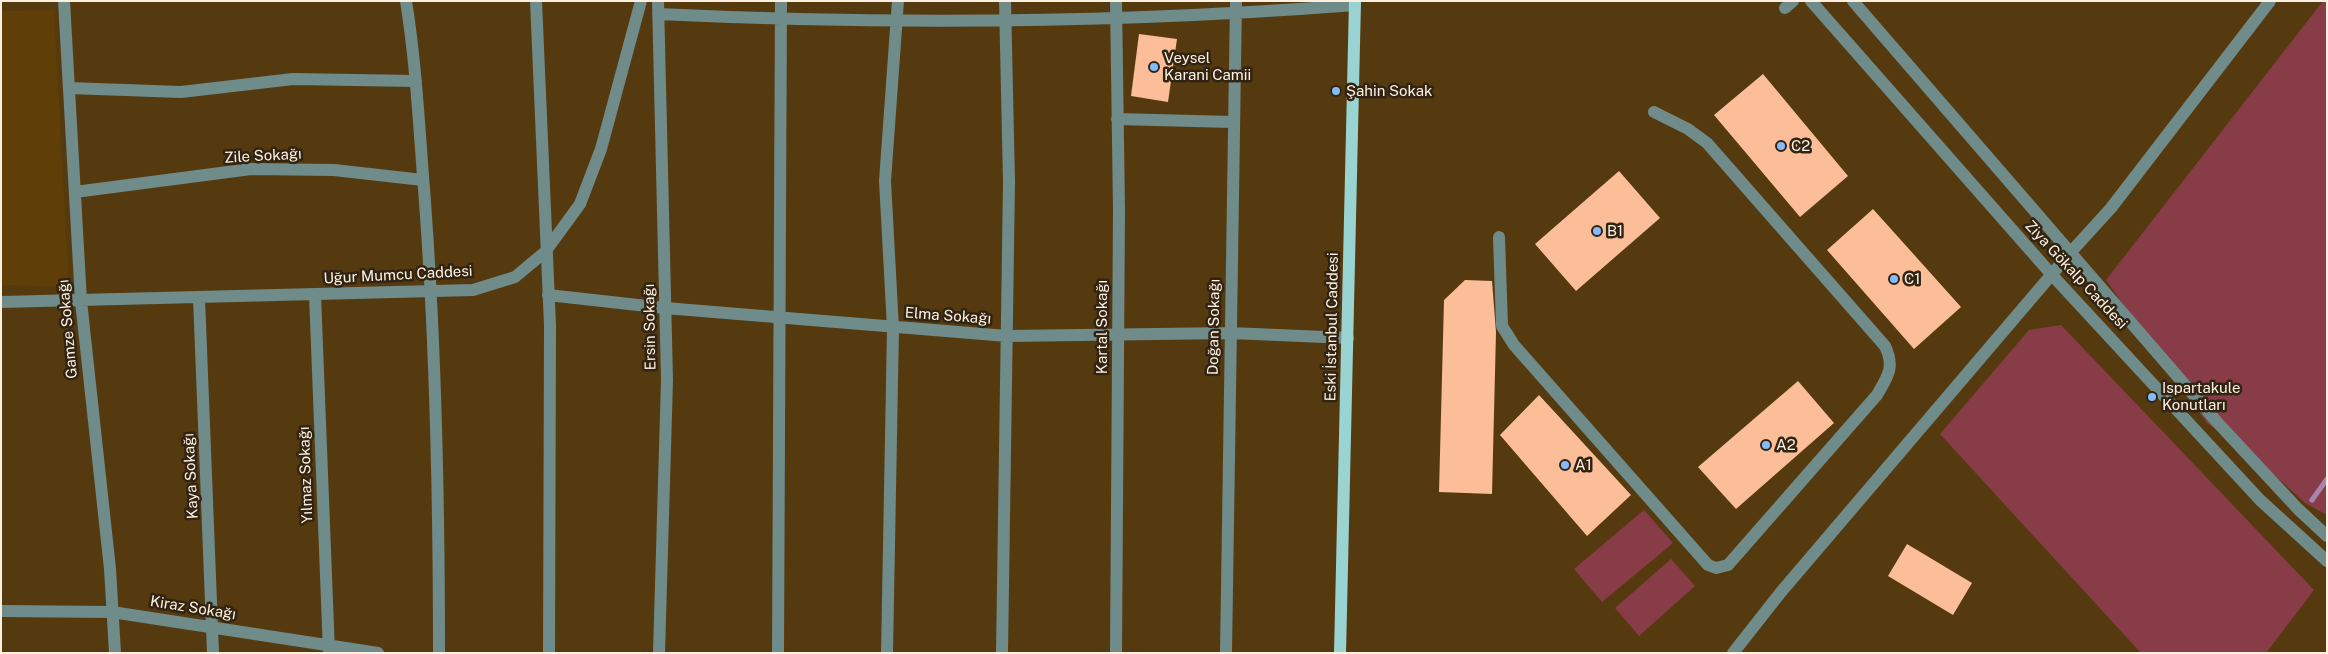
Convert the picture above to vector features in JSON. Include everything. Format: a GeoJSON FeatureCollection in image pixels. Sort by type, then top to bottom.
{"type":"FeatureCollection","features":[{"type":"Feature","properties":{"kind":"main road","name":"Eski İstanbul Caddesi"},"geometry":{"type":"LineString","coordinates":[[1340,653],[1355,3]]}},
{"type":"Feature","properties":{"kind":"street","name":"Gamze Sokağı"},"geometry":{"type":"LineString","coordinates":[[64,1],[81,301],[115,653]]}},
{"type":"Feature","properties":{"kind":"street"},"geometry":{"type":"LineString","coordinates":[[406,1],[416,81],[432,291],[439,480],[439,653]]}},
{"type":"Feature","properties":{"kind":"street"},"geometry":{"type":"LineString","coordinates":[[536,1],[545,252],[550,325],[548,653]]}},
{"type":"Feature","properties":{"kind":"street","name":"Uğur Mumcu Caddesi"},"geometry":{"type":"LineString","coordinates":[[1,302],[473,290],[515,278],[545,252],[580,204],[601,149],[641,1]]}},
{"type":"Feature","properties":{"kind":"street","name":"Ersin Sokağı"},"geometry":{"type":"LineString","coordinates":[[658,1],[667,380],[659,653]]}},
{"type":"Feature","properties":{"kind":"street"},"geometry":{"type":"LineString","coordinates":[[778,653],[782,318],[781,1]]}},
{"type":"Feature","properties":{"kind":"street"},"geometry":{"type":"LineString","coordinates":[[887,653],[892,328],[884,181],[898,1]]}},
{"type":"Feature","properties":{"kind":"street"},"geometry":{"type":"LineString","coordinates":[[1002,653],[1009,182],[1005,1]]}},
{"type":"Feature","properties":{"kind":"street","name":"Kartal Sokağı"},"geometry":{"type":"LineString","coordinates":[[1116,1],[1118,333],[1116,653]]}},
{"type":"Feature","properties":{"kind":"street","name":"Ziya Gökalp Caddesi"},"geometry":{"type":"LineString","coordinates":[[1811,1],[2052,275],[2260,500],[2327,561]]}},
{"type":"Feature","properties":{"kind":"street","name":"Ziya Gökalp Caddesi"},"geometry":{"type":"LineString","coordinates":[[1853,1],[2217,422],[2298,509],[2327,536]]}},
{"type":"Feature","properties":{"kind":"street"},"geometry":{"type":"LineString","coordinates":[[1733,653],[1781,592],[2070,253],[2111,208],[2270,1]]}},
{"type":"Feature","properties":{"kind":"street"},"geometry":{"type":"LineString","coordinates":[[658,14],[781,20],[1005,20],[1116,18],[1235,8],[1355,3]]}},
{"type":"Feature","properties":{"kind":"street","name":"Doğan Sokağı"},"geometry":{"type":"LineString","coordinates":[[1226,653],[1235,8]]}},
{"type":"Feature","properties":{"kind":"street"},"geometry":{"type":"LineString","coordinates":[[69,88],[181,92],[293,79],[416,81]]}},
{"type":"Feature","properties":{"kind":"street"},"geometry":{"type":"LineString","coordinates":[[1500,237],[1502,326],[1514,345],[1708,565],[1716,568],[1728,565],[1877,395],[1889,375],[1891,359],[1885,346],[1707,144],[1688,129],[1654,112]]}},
{"type":"Feature","properties":{"kind":"street"},"geometry":{"type":"LineString","coordinates":[[1117,119],[1232,122]]}},
{"type":"Feature","properties":{"kind":"street","name":"Zile Sokağı"},"geometry":{"type":"LineString","coordinates":[[75,192],[252,169],[334,170],[423,180]]}},
{"type":"Feature","properties":{"kind":"street","name":"Yılmaz Sokağı"},"geometry":{"type":"LineString","coordinates":[[315,295],[329,649]]}},
{"type":"Feature","properties":{"kind":"street","name":"Elma Sokağı"},"geometry":{"type":"LineString","coordinates":[[548,295],[665,308],[1006,336],[1230,333],[1348,338]]}},
{"type":"Feature","properties":{"kind":"street","name":"Kaya Sokağı"},"geometry":{"type":"LineString","coordinates":[[199,298],[213,653]]}},
{"type":"Feature","properties":{"kind":"street","name":"Kiraz Sokağı"},"geometry":{"type":"LineString","coordinates":[[1,611],[112,612],[213,627],[329,649],[378,653]]}},
{"type":"Feature","properties":{"kind":"shaded area"},"geometry":{"type":"Polygon","coordinates":[[[2323,1],[2327,1],[2327,515],[2305,503],[2257,459],[2207,423],[2106,280],[2323,1]]]}},
{"type":"Feature","properties":{"kind":"shaded area"},"geometry":{"type":"Polygon","coordinates":[[[54,10],[69,287],[1,285],[1,11],[54,10]]]}},
{"type":"Feature","properties":{"kind":"shaded area"},"geometry":{"type":"Polygon","coordinates":[[[2061,325],[2314,590],[2266,653],[2141,653],[1940,434],[2029,330],[2061,325]]]}},
{"type":"Feature","properties":{"kind":"shaded area"},"geometry":{"type":"Polygon","coordinates":[[[1644,510],[1673,543],[1602,602],[1574,569],[1644,510]]]}},
{"type":"Feature","properties":{"kind":"shaded area"},"geometry":{"type":"Polygon","coordinates":[[[1671,559],[1695,586],[1639,636],[1615,608],[1671,559]]]}},
{"type":"Feature","properties":{"kind":"building","name":"Veysel Karani Camii"},"geometry":{"type":"Polygon","coordinates":[[[1139,34],[1177,39],[1168,102],[1131,96],[1139,34]]]}},
{"type":"Feature","properties":{"kind":"building","name":"C2"},"geometry":{"type":"Polygon","coordinates":[[[1763,74],[1848,176],[1800,217],[1714,115],[1763,74]]]}},
{"type":"Feature","properties":{"kind":"building","name":"B1"},"geometry":{"type":"Polygon","coordinates":[[[1619,171],[1660,218],[1576,291],[1535,244],[1619,171]]]}},
{"type":"Feature","properties":{"kind":"building","name":"C1"},"geometry":{"type":"Polygon","coordinates":[[[1873,209],[1961,307],[1914,349],[1827,250],[1873,209]]]}},
{"type":"Feature","properties":{"kind":"building"},"geometry":{"type":"Polygon","coordinates":[[[1465,280],[1492,281],[1496,332],[1492,494],[1439,492],[1444,300],[1465,280]]]}},
{"type":"Feature","properties":{"kind":"building","name":"A2"},"geometry":{"type":"Polygon","coordinates":[[[1798,381],[1834,423],[1736,509],[1698,467],[1798,381]]]}},
{"type":"Feature","properties":{"kind":"building","name":"A1"},"geometry":{"type":"Polygon","coordinates":[[[1539,395],[1631,495],[1587,536],[1500,435],[1539,395]]]}},
{"type":"Feature","properties":{"kind":"building"},"geometry":{"type":"Polygon","coordinates":[[[1907,544],[1972,583],[1953,615],[1888,576],[1907,544]]]}},
{"type":"Feature","properties":{"kind":"waterway"},"geometry":{"type":"LineString","coordinates":[[2312,500],[2327,479]]}},
{"type":"Feature","properties":{"kind":"place","name":"Veysel Karani Camii"},"geometry":{"type":"Point","coordinates":[1154,67]}},
{"type":"Feature","properties":{"kind":"place","name":"Şahin Sokak"},"geometry":{"type":"Point","coordinates":[1336,91]}},
{"type":"Feature","properties":{"kind":"place","name":"C2"},"geometry":{"type":"Point","coordinates":[1781,146]}},
{"type":"Feature","properties":{"kind":"place","name":"B1"},"geometry":{"type":"Point","coordinates":[1597,231]}},
{"type":"Feature","properties":{"kind":"place","name":"C1"},"geometry":{"type":"Point","coordinates":[1894,279]}},
{"type":"Feature","properties":{"kind":"place","name":"Ispartakule Konutları"},"geometry":{"type":"Point","coordinates":[2152,397]}},
{"type":"Feature","properties":{"kind":"place","name":"A2"},"geometry":{"type":"Point","coordinates":[1766,445]}},
{"type":"Feature","properties":{"kind":"place","name":"A1"},"geometry":{"type":"Point","coordinates":[1565,465]}}]}
